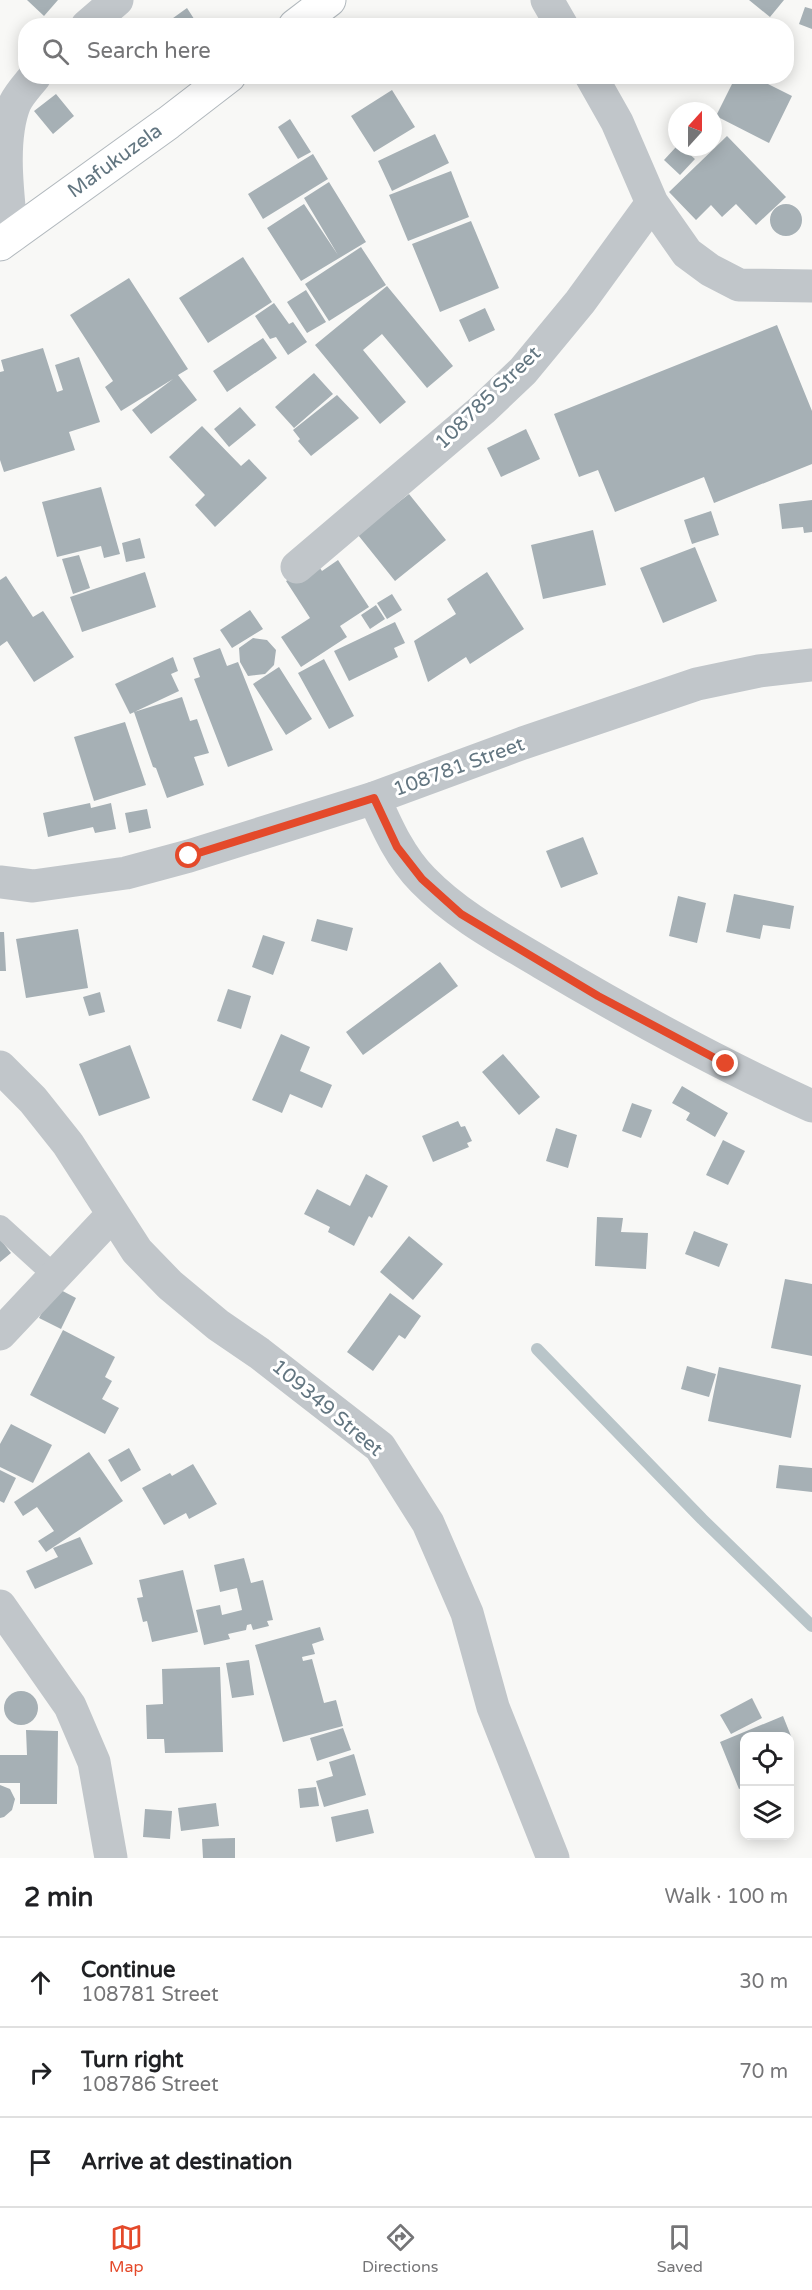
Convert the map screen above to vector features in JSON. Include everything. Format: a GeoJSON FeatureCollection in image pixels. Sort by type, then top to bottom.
{"type":"FeatureCollection","features":[{"type":"Feature","properties":{"kind":"main road"},"geometry":{"type":"LineString","coordinates":[[305,18],[329,0]]}},
{"type":"Feature","properties":{"kind":"main road","name":"Mafukuzela"},"geometry":{"type":"LineString","coordinates":[[6,240],[218,84]]}},
{"type":"Feature","properties":{"kind":"street"},"geometry":{"type":"LineString","coordinates":[[96,18],[117,0]]}},
{"type":"Feature","properties":{"kind":"street"},"geometry":{"type":"LineString","coordinates":[[547,0],[557,18]]}},
{"type":"Feature","properties":{"kind":"street"},"geometry":{"type":"LineString","coordinates":[[6,240],[4,167],[6,130],[15,103],[29,84]]}},
{"type":"Feature","properties":{"kind":"street"},"geometry":{"type":"LineString","coordinates":[[596,84],[617,122],[652,203],[687,253],[739,285],[812,286]]}},
{"type":"Feature","properties":{"kind":"street","name":"108785 Street"},"geometry":{"type":"LineString","coordinates":[[297,567],[482,410],[523,370],[580,302],[652,203]]}},
{"type":"Feature","properties":{"kind":"street","name":"108781 Street"},"geometry":{"type":"LineString","coordinates":[[0,882],[33,886],[126,873],[189,856],[374,798],[523,743],[697,684],[759,671],[812,665]]}},
{"type":"Feature","properties":{"kind":"street"},"geometry":{"type":"LineString","coordinates":[[374,798],[397,847],[422,879],[461,914],[598,996],[812,1106]]}},
{"type":"Feature","properties":{"kind":"street","name":"109349 Street"},"geometry":{"type":"LineString","coordinates":[[0,1066],[33,1100],[68,1144],[137,1251],[170,1285],[218,1325],[259,1353],[380,1447],[428,1523],[467,1613],[493,1707],[553,1858]]}},
{"type":"Feature","properties":{"kind":"street"},"geometry":{"type":"LineString","coordinates":[[0,1334],[113,1214]]}},
{"type":"Feature","properties":{"kind":"street"},"geometry":{"type":"LineString","coordinates":[[0,1606],[70,1706],[94,1762],[111,1858]]}},
{"type":"Feature","properties":{"kind":"lane"},"geometry":{"type":"LineString","coordinates":[[0,1226],[55,1276]]}},
{"type":"Feature","properties":{"kind":"building"},"geometry":{"type":"Polygon","coordinates":[[[27,0],[58,0],[44,16],[27,0]]]}},
{"type":"Feature","properties":{"kind":"building"},"geometry":{"type":"Polygon","coordinates":[[[749,0],[784,0],[770,17],[749,0]]]}},
{"type":"Feature","properties":{"kind":"building"},"geometry":{"type":"Polygon","coordinates":[[[805,7],[812,9],[812,29],[799,24],[805,7]]]}},
{"type":"Feature","properties":{"kind":"building"},"geometry":{"type":"Polygon","coordinates":[[[187,8],[193,18],[173,18],[187,8]]]}},
{"type":"Feature","properties":{"kind":"building"},"geometry":{"type":"Polygon","coordinates":[[[732,84],[768,84],[792,96],[769,143],[722,119],[722,104],[732,84]]]}},
{"type":"Feature","properties":{"kind":"building"},"geometry":{"type":"Polygon","coordinates":[[[392,90],[415,127],[374,152],[351,116],[392,90]]]}},
{"type":"Feature","properties":{"kind":"building"},"geometry":{"type":"Polygon","coordinates":[[[56,94],[74,116],[53,134],[34,111],[56,94]]]}},
{"type":"Feature","properties":{"kind":"building"},"geometry":{"type":"Polygon","coordinates":[[[290,119],[311,152],[298,159],[278,127],[290,119]]]}},
{"type":"Feature","properties":{"kind":"building"},"geometry":{"type":"Polygon","coordinates":[[[435,134],[449,163],[392,191],[378,161],[435,134]]]}},
{"type":"Feature","properties":{"kind":"building"},"geometry":{"type":"Polygon","coordinates":[[[727,136],[786,197],[756,225],[736,204],[722,217],[711,205],[696,220],[669,192],[706,156],[722,156],[722,141],[727,136]]]}},
{"type":"Feature","properties":{"kind":"building"},"geometry":{"type":"Polygon","coordinates":[[[313,154],[328,179],[263,219],[248,194],[313,154]]]}},
{"type":"Feature","properties":{"kind":"building"},"geometry":{"type":"Polygon","coordinates":[[[668,156],[692,156],[695,159],[680,175],[664,160],[668,156]]]}},
{"type":"Feature","properties":{"kind":"building"},"geometry":{"type":"Polygon","coordinates":[[[451,171],[469,217],[408,241],[389,195],[451,171]]]}},
{"type":"Feature","properties":{"kind":"building"},"geometry":{"type":"Polygon","coordinates":[[[329,182],[366,242],[301,281],[267,228],[304,204],[338,255],[304,198],[329,182]]]}},
{"type":"Feature","properties":{"kind":"building"},"geometry":{"type":"Polygon","coordinates":[[[786,204],[798,208],[802,220],[798,232],[786,236],[774,232],[770,220],[774,208],[786,204]]]}},
{"type":"Feature","properties":{"kind":"building"},"geometry":{"type":"Polygon","coordinates":[[[471,221],[499,288],[440,312],[412,244],[471,221]]]}},
{"type":"Feature","properties":{"kind":"building"},"geometry":{"type":"Polygon","coordinates":[[[361,247],[386,285],[329,321],[305,284],[361,247]]]}},
{"type":"Feature","properties":{"kind":"building"},"geometry":{"type":"Polygon","coordinates":[[[243,257],[272,302],[208,343],[179,298],[243,257]]]}},
{"type":"Feature","properties":{"kind":"building"},"geometry":{"type":"Polygon","coordinates":[[[129,278],[188,369],[178,375],[197,400],[151,434],[132,410],[173,379],[121,411],[105,387],[113,381],[70,315],[129,278]]]}},
{"type":"Feature","properties":{"kind":"building"},"geometry":{"type":"Polygon","coordinates":[[[387,286],[453,366],[427,388],[382,334],[363,350],[406,402],[380,424],[315,345],[387,286]]]}},
{"type":"Feature","properties":{"kind":"building"},"geometry":{"type":"Polygon","coordinates":[[[306,290],[326,322],[307,333],[287,302],[306,290]]]}},
{"type":"Feature","properties":{"kind":"building"},"geometry":{"type":"Polygon","coordinates":[[[274,303],[289,324],[293,322],[307,342],[288,355],[276,337],[270,339],[255,316],[274,303]]]}},
{"type":"Feature","properties":{"kind":"building"},"geometry":{"type":"Polygon","coordinates":[[[485,308],[495,330],[469,342],[459,320],[485,308]]]}},
{"type":"Feature","properties":{"kind":"building"},"geometry":{"type":"Polygon","coordinates":[[[777,325],[812,411],[812,464],[714,503],[704,477],[615,512],[598,470],[579,477],[554,414],[777,325]]]}},
{"type":"Feature","properties":{"kind":"building"},"geometry":{"type":"Polygon","coordinates":[[[263,338],[277,358],[227,392],[213,371],[263,338]]]}},
{"type":"Feature","properties":{"kind":"building"},"geometry":{"type":"Polygon","coordinates":[[[43,348],[57,392],[63,390],[55,365],[79,357],[100,422],[69,432],[75,450],[4,472],[0,460],[0,372],[4,371],[1,360],[43,348]]]}},
{"type":"Feature","properties":{"kind":"building"},"geometry":{"type":"Polygon","coordinates":[[[314,373],[333,394],[294,428],[275,407],[314,373]]]}},
{"type":"Feature","properties":{"kind":"building"},"geometry":{"type":"Polygon","coordinates":[[[337,395],[359,418],[311,456],[298,441],[300,439],[293,430],[337,395]]]}},
{"type":"Feature","properties":{"kind":"building"},"geometry":{"type":"Polygon","coordinates":[[[240,407],[256,425],[229,447],[214,429],[240,407]]]}},
{"type":"Feature","properties":{"kind":"building"},"geometry":{"type":"Polygon","coordinates":[[[202,426],[241,466],[249,459],[267,478],[215,527],[195,505],[205,495],[169,457],[202,426]]]}},
{"type":"Feature","properties":{"kind":"building"},"geometry":{"type":"Polygon","coordinates":[[[526,429],[540,459],[501,477],[487,448],[526,429]]]}},
{"type":"Feature","properties":{"kind":"building"},"geometry":{"type":"Polygon","coordinates":[[[101,487],[120,554],[104,558],[101,546],[57,557],[42,502],[101,487]]]}},
{"type":"Feature","properties":{"kind":"building"},"geometry":{"type":"Polygon","coordinates":[[[409,494],[446,540],[395,581],[350,525],[386,512],[409,494]]]}},
{"type":"Feature","properties":{"kind":"building"},"geometry":{"type":"Polygon","coordinates":[[[812,500],[812,532],[804,533],[803,527],[782,529],[779,504],[812,500]]]}},
{"type":"Feature","properties":{"kind":"building"},"geometry":{"type":"Polygon","coordinates":[[[711,511],[719,535],[692,544],[684,520],[711,511]]]}},
{"type":"Feature","properties":{"kind":"building"},"geometry":{"type":"Polygon","coordinates":[[[593,530],[606,585],[543,599],[531,545],[593,530]]]}},
{"type":"Feature","properties":{"kind":"building"},"geometry":{"type":"Polygon","coordinates":[[[140,538],[145,558],[126,562],[122,543],[140,538]]]}},
{"type":"Feature","properties":{"kind":"building"},"geometry":{"type":"Polygon","coordinates":[[[695,547],[717,601],[663,623],[640,568],[695,547]]]}},
{"type":"Feature","properties":{"kind":"building"},"geometry":{"type":"Polygon","coordinates":[[[79,555],[90,588],[73,594],[62,559],[79,555]]]}},
{"type":"Feature","properties":{"kind":"building"},"geometry":{"type":"Polygon","coordinates":[[[338,560],[369,607],[340,626],[347,637],[301,667],[281,637],[310,618],[286,581],[316,562],[322,571],[338,560]]]}},
{"type":"Feature","properties":{"kind":"building"},"geometry":{"type":"Polygon","coordinates":[[[145,572],[156,607],[82,632],[70,597],[145,572]]]}},
{"type":"Feature","properties":{"kind":"building"},"geometry":{"type":"Polygon","coordinates":[[[487,572],[524,629],[470,664],[466,657],[428,682],[414,641],[456,614],[447,599],[487,572]]]}},
{"type":"Feature","properties":{"kind":"building"},"geometry":{"type":"Polygon","coordinates":[[[6,576],[33,617],[43,611],[74,657],[34,682],[7,641],[0,646],[0,580],[6,576]]]}},
{"type":"Feature","properties":{"kind":"building"},"geometry":{"type":"Polygon","coordinates":[[[392,594],[402,610],[387,619],[377,603],[392,594]]]}},
{"type":"Feature","properties":{"kind":"building"},"geometry":{"type":"Polygon","coordinates":[[[376,605],[385,619],[370,629],[361,615],[376,605]]]}},
{"type":"Feature","properties":{"kind":"building"},"geometry":{"type":"Polygon","coordinates":[[[250,610],[263,629],[232,648],[220,630],[250,610]]]}},
{"type":"Feature","properties":{"kind":"building"},"geometry":{"type":"Polygon","coordinates":[[[395,622],[405,643],[394,648],[398,657],[349,681],[334,651],[395,622]]]}},
{"type":"Feature","properties":{"kind":"building"},"geometry":{"type":"Polygon","coordinates":[[[253,638],[267,640],[276,650],[274,665],[265,674],[248,676],[240,662],[239,648],[253,638]]]}},
{"type":"Feature","properties":{"kind":"building"},"geometry":{"type":"Polygon","coordinates":[[[220,648],[227,666],[238,662],[273,750],[228,767],[194,679],[200,677],[193,658],[220,648]]]}},
{"type":"Feature","properties":{"kind":"building"},"geometry":{"type":"Polygon","coordinates":[[[173,657],[178,671],[171,674],[179,691],[130,714],[115,684],[173,657]]]}},
{"type":"Feature","properties":{"kind":"building"},"geometry":{"type":"Polygon","coordinates":[[[324,659],[354,716],[329,729],[298,673],[324,659]]]}},
{"type":"Feature","properties":{"kind":"building"},"geometry":{"type":"Polygon","coordinates":[[[279,667],[312,719],[286,735],[253,684],[279,667]]]}},
{"type":"Feature","properties":{"kind":"building"},"geometry":{"type":"Polygon","coordinates":[[[182,697],[190,721],[197,719],[209,753],[194,757],[204,785],[167,798],[156,768],[153,767],[134,712],[182,697]]]}},
{"type":"Feature","properties":{"kind":"building"},"geometry":{"type":"Polygon","coordinates":[[[125,722],[146,785],[94,801],[74,737],[125,722]]]}},
{"type":"Feature","properties":{"kind":"building"},"geometry":{"type":"Polygon","coordinates":[[[90,803],[91,808],[111,803],[116,829],[95,833],[93,827],[48,837],[43,813],[90,803]]]}},
{"type":"Feature","properties":{"kind":"building"},"geometry":{"type":"Polygon","coordinates":[[[147,809],[151,828],[129,833],[125,813],[147,809]]]}},
{"type":"Feature","properties":{"kind":"building"},"geometry":{"type":"Polygon","coordinates":[[[583,837],[598,874],[561,888],[546,851],[583,837]]]}},
{"type":"Feature","properties":{"kind":"building"},"geometry":{"type":"Polygon","coordinates":[[[734,894],[794,906],[790,929],[763,925],[760,939],[726,932],[734,894]]]}},
{"type":"Feature","properties":{"kind":"building"},"geometry":{"type":"Polygon","coordinates":[[[678,896],[706,903],[697,943],[669,936],[678,896]]]}},
{"type":"Feature","properties":{"kind":"building"},"geometry":{"type":"Polygon","coordinates":[[[317,919],[353,928],[347,951],[311,941],[317,919]]]}},
{"type":"Feature","properties":{"kind":"building"},"geometry":{"type":"Polygon","coordinates":[[[78,929],[88,988],[26,998],[16,939],[78,929]]]}},
{"type":"Feature","properties":{"kind":"building"},"geometry":{"type":"Polygon","coordinates":[[[0,932],[4,932],[6,971],[0,971],[0,932]]]}},
{"type":"Feature","properties":{"kind":"building"},"geometry":{"type":"Polygon","coordinates":[[[263,935],[285,942],[273,975],[252,967],[263,935]]]}},
{"type":"Feature","properties":{"kind":"building"},"geometry":{"type":"Polygon","coordinates":[[[440,962],[458,986],[363,1055],[346,1032],[440,962]]]}},
{"type":"Feature","properties":{"kind":"building"},"geometry":{"type":"Polygon","coordinates":[[[228,989],[251,996],[241,1029],[217,1021],[228,989]]]}},
{"type":"Feature","properties":{"kind":"building"},"geometry":{"type":"Polygon","coordinates":[[[100,992],[105,1012],[89,1016],[83,997],[100,992]]]}},
{"type":"Feature","properties":{"kind":"building"},"geometry":{"type":"Polygon","coordinates":[[[281,1034],[310,1047],[300,1071],[332,1085],[322,1108],[290,1094],[282,1113],[252,1100],[281,1034]]]}},
{"type":"Feature","properties":{"kind":"building"},"geometry":{"type":"Polygon","coordinates":[[[130,1045],[150,1098],[99,1116],[79,1064],[130,1045]]]}},
{"type":"Feature","properties":{"kind":"building"},"geometry":{"type":"Polygon","coordinates":[[[503,1054],[540,1097],[519,1115],[482,1072],[503,1054]]]}},
{"type":"Feature","properties":{"kind":"building"},"geometry":{"type":"Polygon","coordinates":[[[682,1086],[728,1113],[715,1137],[686,1120],[690,1113],[672,1103],[682,1086]]]}},
{"type":"Feature","properties":{"kind":"building"},"geometry":{"type":"Polygon","coordinates":[[[632,1103],[652,1110],[641,1138],[622,1131],[632,1103]]]}},
{"type":"Feature","properties":{"kind":"building"},"geometry":{"type":"Polygon","coordinates":[[[458,1121],[461,1127],[465,1126],[472,1141],[467,1143],[469,1147],[433,1162],[422,1136],[458,1121]]]}},
{"type":"Feature","properties":{"kind":"building"},"geometry":{"type":"Polygon","coordinates":[[[556,1128],[577,1135],[568,1168],[546,1161],[556,1128]]]}},
{"type":"Feature","properties":{"kind":"building"},"geometry":{"type":"Polygon","coordinates":[[[723,1140],[745,1151],[728,1185],[706,1175],[723,1140]]]}},
{"type":"Feature","properties":{"kind":"building"},"geometry":{"type":"Polygon","coordinates":[[[366,1174],[388,1186],[372,1218],[369,1216],[354,1246],[328,1232],[330,1227],[304,1214],[317,1189],[350,1206],[366,1174]]]}},
{"type":"Feature","properties":{"kind":"building"},"geometry":{"type":"Polygon","coordinates":[[[597,1217],[623,1218],[621,1232],[648,1233],[646,1269],[595,1266],[597,1217]]]}},
{"type":"Feature","properties":{"kind":"building"},"geometry":{"type":"Polygon","coordinates":[[[694,1231],[728,1244],[719,1267],[685,1254],[694,1231]]]}},
{"type":"Feature","properties":{"kind":"building"},"geometry":{"type":"Polygon","coordinates":[[[409,1236],[443,1264],[413,1300],[380,1272],[409,1236]]]}},
{"type":"Feature","properties":{"kind":"building"},"geometry":{"type":"Polygon","coordinates":[[[0,1239],[11,1253],[0,1262],[0,1239]]]}},
{"type":"Feature","properties":{"kind":"building"},"geometry":{"type":"Polygon","coordinates":[[[785,1279],[812,1284],[812,1356],[771,1348],[785,1279]]]}},
{"type":"Feature","properties":{"kind":"building"},"geometry":{"type":"Polygon","coordinates":[[[55,1287],[76,1298],[61,1329],[39,1318],[55,1287]]]}},
{"type":"Feature","properties":{"kind":"building"},"geometry":{"type":"Polygon","coordinates":[[[390,1293],[421,1316],[405,1339],[399,1335],[373,1371],[347,1352],[390,1293]]]}},
{"type":"Feature","properties":{"kind":"building"},"geometry":{"type":"Polygon","coordinates":[[[63,1330],[115,1357],[105,1377],[112,1381],[102,1399],[119,1408],[105,1434],[30,1395],[63,1330]]]}},
{"type":"Feature","properties":{"kind":"building"},"geometry":{"type":"Polygon","coordinates":[[[687,1366],[716,1374],[709,1397],[681,1389],[687,1366]]]}},
{"type":"Feature","properties":{"kind":"building"},"geometry":{"type":"Polygon","coordinates":[[[719,1367],[801,1385],[791,1438],[708,1421],[719,1367]]]}},
{"type":"Feature","properties":{"kind":"building"},"geometry":{"type":"Polygon","coordinates":[[[11,1424],[52,1445],[33,1483],[0,1467],[0,1444],[11,1424]]]}},
{"type":"Feature","properties":{"kind":"building"},"geometry":{"type":"Polygon","coordinates":[[[129,1448],[141,1470],[121,1482],[108,1460],[129,1448]]]}},
{"type":"Feature","properties":{"kind":"building"},"geometry":{"type":"Polygon","coordinates":[[[89,1452],[123,1501],[46,1552],[38,1541],[54,1531],[37,1507],[23,1516],[14,1502],[89,1452]]]}},
{"type":"Feature","properties":{"kind":"building"},"geometry":{"type":"Polygon","coordinates":[[[193,1464],[217,1504],[189,1519],[186,1513],[164,1525],[142,1488],[170,1473],[172,1476],[193,1464]]]}},
{"type":"Feature","properties":{"kind":"building"},"geometry":{"type":"Polygon","coordinates":[[[779,1465],[812,1468],[812,1492],[776,1488],[779,1465]]]}},
{"type":"Feature","properties":{"kind":"building"},"geometry":{"type":"Polygon","coordinates":[[[0,1470],[16,1478],[4,1503],[0,1501],[0,1470]]]}},
{"type":"Feature","properties":{"kind":"building"},"geometry":{"type":"Polygon","coordinates":[[[80,1537],[93,1564],[35,1589],[26,1571],[58,1557],[53,1548],[80,1537]]]}},
{"type":"Feature","properties":{"kind":"building"},"geometry":{"type":"Polygon","coordinates":[[[244,1558],[251,1583],[263,1580],[273,1620],[267,1621],[269,1626],[253,1630],[251,1624],[247,1625],[246,1630],[228,1634],[230,1639],[204,1645],[196,1610],[220,1605],[222,1615],[242,1610],[237,1588],[220,1592],[214,1565],[244,1558]]]}},
{"type":"Feature","properties":{"kind":"building"},"geometry":{"type":"Polygon","coordinates":[[[183,1570],[198,1632],[152,1642],[147,1621],[143,1622],[137,1598],[143,1597],[139,1580],[183,1570]]]}},
{"type":"Feature","properties":{"kind":"building"},"geometry":{"type":"Polygon","coordinates":[[[320,1627],[324,1640],[312,1644],[315,1654],[302,1657],[303,1661],[312,1659],[324,1703],[336,1700],[343,1726],[283,1742],[255,1645],[320,1627]]]}},
{"type":"Feature","properties":{"kind":"building"},"geometry":{"type":"Polygon","coordinates":[[[249,1660],[254,1695],[232,1698],[226,1663],[249,1660]]]}},
{"type":"Feature","properties":{"kind":"building"},"geometry":{"type":"Polygon","coordinates":[[[220,1667],[223,1752],[165,1753],[164,1739],[147,1739],[146,1705],[163,1704],[162,1669],[220,1667]]]}},
{"type":"Feature","properties":{"kind":"building"},"geometry":{"type":"Polygon","coordinates":[[[21,1691],[33,1696],[38,1708],[33,1720],[21,1725],[9,1720],[4,1708],[9,1696],[21,1691]]]}},
{"type":"Feature","properties":{"kind":"building"},"geometry":{"type":"Polygon","coordinates":[[[752,1698],[762,1718],[731,1734],[720,1715],[752,1698]]]}},
{"type":"Feature","properties":{"kind":"building"},"geometry":{"type":"Polygon","coordinates":[[[783,1716],[789,1732],[744,1732],[783,1716]]]}},
{"type":"Feature","properties":{"kind":"building"},"geometry":{"type":"Polygon","coordinates":[[[343,1728],[351,1750],[317,1761],[310,1738],[343,1728]]]}},
{"type":"Feature","properties":{"kind":"building"},"geometry":{"type":"Polygon","coordinates":[[[26,1730],[58,1731],[57,1804],[20,1804],[20,1783],[0,1783],[0,1755],[27,1755],[26,1730]]]}},
{"type":"Feature","properties":{"kind":"building"},"geometry":{"type":"Polygon","coordinates":[[[740,1734],[740,1789],[739,1789],[720,1742],[740,1734]]]}},
{"type":"Feature","properties":{"kind":"building"},"geometry":{"type":"Polygon","coordinates":[[[354,1754],[366,1795],[324,1807],[316,1781],[333,1776],[329,1762],[354,1754]]]}},
{"type":"Feature","properties":{"kind":"building"},"geometry":{"type":"Polygon","coordinates":[[[0,1785],[10,1789],[15,1799],[12,1810],[0,1818],[0,1785]]]}},
{"type":"Feature","properties":{"kind":"building"},"geometry":{"type":"Polygon","coordinates":[[[316,1787],[319,1806],[300,1808],[298,1789],[316,1787]]]}},
{"type":"Feature","properties":{"kind":"building"},"geometry":{"type":"Polygon","coordinates":[[[216,1803],[219,1826],[181,1831],[178,1808],[216,1803]]]}},
{"type":"Feature","properties":{"kind":"building"},"geometry":{"type":"Polygon","coordinates":[[[145,1809],[172,1811],[170,1839],[143,1837],[145,1809]]]}},
{"type":"Feature","properties":{"kind":"building"},"geometry":{"type":"Polygon","coordinates":[[[368,1809],[374,1833],[336,1842],[331,1817],[368,1809]]]}},
{"type":"Feature","properties":{"kind":"building"},"geometry":{"type":"Polygon","coordinates":[[[235,1838],[235,1858],[203,1858],[202,1839],[235,1838]]]}},
{"type":"Feature","properties":{"kind":"waterway"},"geometry":{"type":"LineString","coordinates":[[537,1349],[702,1519],[812,1626]]}},
{"type":"Feature","properties":{"kind":"route"},"geometry":{"type":"LineString","coordinates":[[189,856],[374,798],[397,847],[422,879],[461,914],[598,996],[726,1064]]}}]}
